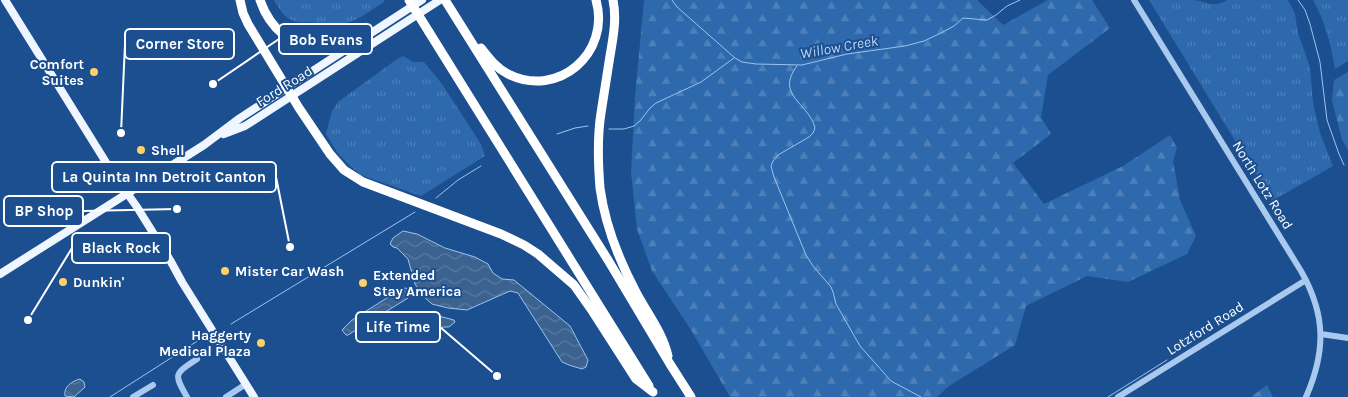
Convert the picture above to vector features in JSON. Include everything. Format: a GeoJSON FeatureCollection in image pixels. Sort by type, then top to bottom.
{"type":"FeatureCollection","features":[{"type":"Feature","properties":{"kind":"highway"},"geometry":{"type":"LineString","coordinates":[[240,0],[248,24],[292,96],[330,154],[344,170],[363,182],[512,238],[538,254],[574,285],[636,379],[654,395]]}},
{"type":"Feature","properties":{"kind":"highway"},"geometry":{"type":"LineString","coordinates":[[260,0],[263,10],[276,30],[295,43],[314,48],[324,48],[363,38]]}},
{"type":"Feature","properties":{"kind":"highway"},"geometry":{"type":"LineString","coordinates":[[409,0],[654,395]]}},
{"type":"Feature","properties":{"kind":"highway"},"geometry":{"type":"LineString","coordinates":[[445,0],[608,260],[691,397]]}},
{"type":"Feature","properties":{"kind":"highway"},"geometry":{"type":"LineString","coordinates":[[457,20],[467,27],[489,59],[500,69],[524,80],[543,81],[568,73],[589,53],[594,45],[598,28],[596,0]]}},
{"type":"Feature","properties":{"kind":"highway"},"geometry":{"type":"LineString","coordinates":[[613,0],[614,36],[599,128],[598,159],[601,190],[609,228],[618,254],[636,292],[665,344],[670,364]]}},
{"type":"Feature","properties":{"kind":"main road"},"geometry":{"type":"LineString","coordinates":[[5,0],[112,172],[128,193],[254,397]]}},
{"type":"Feature","properties":{"kind":"main road","name":"Ford Road"},"geometry":{"type":"LineString","coordinates":[[0,274],[214,139],[240,118],[422,0]]}},
{"type":"Feature","properties":{"kind":"main road","name":"Ford Road"},"geometry":{"type":"LineString","coordinates":[[214,139],[245,126],[440,0]]}},
{"type":"Feature","properties":{"kind":"street","name":"North Lotz Road"},"geometry":{"type":"LineString","coordinates":[[1134,0],[1306,280],[1316,304],[1321,334],[1316,371],[1306,397]]}},
{"type":"Feature","properties":{"kind":"street","name":"Lotzford Road"},"geometry":{"type":"LineString","coordinates":[[1118,397],[1306,280]]}},
{"type":"Feature","properties":{"kind":"street"},"geometry":{"type":"LineString","coordinates":[[1321,334],[1348,338]]}},
{"type":"Feature","properties":{"kind":"street"},"geometry":{"type":"LineString","coordinates":[[187,397],[178,383],[178,375],[180,370],[197,359]]}},
{"type":"Feature","properties":{"kind":"street"},"geometry":{"type":"LineString","coordinates":[[226,397],[246,384]]}},
{"type":"Feature","properties":{"kind":"street"},"geometry":{"type":"LineString","coordinates":[[133,397],[152,385]]}},
{"type":"Feature","properties":{"kind":"green space"},"geometry":{"type":"Polygon","coordinates":[[[274,0],[384,0],[384,2],[366,14],[346,23],[324,24],[290,20],[274,0]]]}},
{"type":"Feature","properties":{"kind":"green space"},"geometry":{"type":"Polygon","coordinates":[[[644,0],[977,0],[1003,25],[1048,0],[1092,0],[1110,28],[1048,75],[1041,117],[1051,134],[1013,163],[1044,204],[1123,166],[1170,135],[1177,148],[1173,161],[1180,200],[1196,236],[1187,254],[1128,282],[1087,276],[1026,306],[1015,345],[949,386],[937,397],[730,397],[691,330],[652,271],[637,229],[631,172],[635,96],[644,0]]]}},
{"type":"Feature","properties":{"kind":"green space"},"geometry":{"type":"Polygon","coordinates":[[[1149,0],[1193,0],[1218,4],[1227,0],[1287,0],[1295,14],[1298,33],[1310,67],[1313,103],[1320,133],[1333,166],[1272,201],[1149,0]]]}},
{"type":"Feature","properties":{"kind":"green space"},"geometry":{"type":"Polygon","coordinates":[[[1313,0],[1348,0],[1348,61],[1335,69],[1327,33],[1313,0]]]}},
{"type":"Feature","properties":{"kind":"green space"},"geometry":{"type":"Polygon","coordinates":[[[403,56],[413,62],[424,62],[442,84],[481,144],[485,156],[421,196],[361,175],[337,152],[326,134],[332,111],[338,102],[403,56]]]}},
{"type":"Feature","properties":{"kind":"green space"},"geometry":{"type":"Polygon","coordinates":[[[1348,72],[1348,150],[1342,140],[1332,100],[1334,80],[1348,72]]]}},
{"type":"Feature","properties":{"kind":"green space"},"geometry":{"type":"Polygon","coordinates":[[[1267,385],[1273,397],[1251,397],[1267,385]]]}},
{"type":"Feature","properties":{"kind":"water"},"geometry":{"type":"Polygon","coordinates":[[[403,231],[417,234],[445,248],[475,257],[488,264],[493,273],[502,279],[514,280],[570,326],[588,360],[586,367],[582,369],[562,362],[518,293],[510,291],[467,310],[432,304],[422,295],[415,284],[408,259],[390,244],[393,238],[403,231]]]}},
{"type":"Feature","properties":{"kind":"water"},"geometry":{"type":"Polygon","coordinates":[[[406,288],[409,290],[410,295],[408,298],[348,335],[342,330],[352,320],[401,289],[406,288]]]}},
{"type":"Feature","properties":{"kind":"water"},"geometry":{"type":"Polygon","coordinates":[[[433,316],[454,320],[455,322],[449,327],[441,328],[433,316]]]}},
{"type":"Feature","properties":{"kind":"water"},"geometry":{"type":"Polygon","coordinates":[[[80,379],[84,382],[85,387],[74,397],[65,396],[65,390],[69,385],[80,379]]]}},
{"type":"Feature","properties":{"kind":"waterway","name":"Willow Creek"},"geometry":{"type":"LineString","coordinates":[[672,0],[677,7],[742,62],[802,65],[847,54],[905,46],[924,41],[954,26],[963,18],[987,20],[1007,6],[1020,0]]}},
{"type":"Feature","properties":{"kind":"waterway"},"geometry":{"type":"LineString","coordinates":[[1298,0],[1305,10],[1310,24],[1320,62],[1327,120],[1344,165]]}},
{"type":"Feature","properties":{"kind":"waterway"},"geometry":{"type":"LineString","coordinates":[[609,129],[624,129],[634,126],[656,103],[701,82],[734,58]]}},
{"type":"Feature","properties":{"kind":"waterway"},"geometry":{"type":"LineString","coordinates":[[797,66],[791,76],[789,85],[791,92],[807,112],[815,128],[809,137],[778,155],[771,166],[774,177],[806,255],[831,287],[836,304],[860,346],[891,381],[921,397]]}},
{"type":"Feature","properties":{"kind":"waterway"},"geometry":{"type":"LineString","coordinates":[[557,134],[588,126]]}},
{"type":"Feature","properties":{"kind":"waterway"},"geometry":{"type":"LineString","coordinates":[[436,198],[458,180],[481,166]]}},
{"type":"Feature","properties":{"kind":"waterway"},"geometry":{"type":"LineString","coordinates":[[231,324],[415,212]]}},
{"type":"Feature","properties":{"kind":"waterway"},"geometry":{"type":"LineString","coordinates":[[110,397],[199,340]]}},
{"type":"Feature","properties":{"kind":"waterway"},"geometry":{"type":"LineString","coordinates":[[1108,397],[1167,360]]}},
{"type":"Feature","properties":{"kind":"place","name":"Comfort Suites"},"geometry":{"type":"Point","coordinates":[94,72]}},
{"type":"Feature","properties":{"kind":"place","name":"Bob Evans"},"geometry":{"type":"Point","coordinates":[213,84]}},
{"type":"Feature","properties":{"kind":"place","name":"Corner Store"},"geometry":{"type":"Point","coordinates":[121,133]}},
{"type":"Feature","properties":{"kind":"place","name":"Shell"},"geometry":{"type":"Point","coordinates":[141,150]}},
{"type":"Feature","properties":{"kind":"place","name":"BP Shop"},"geometry":{"type":"Point","coordinates":[177,209]}},
{"type":"Feature","properties":{"kind":"place","name":"La Quinta Inn Detroit Canton"},"geometry":{"type":"Point","coordinates":[290,247]}},
{"type":"Feature","properties":{"kind":"place","name":"Mister Car Wash"},"geometry":{"type":"Point","coordinates":[225,271]}},
{"type":"Feature","properties":{"kind":"place","name":"Dunkin'"},"geometry":{"type":"Point","coordinates":[63,282]}},
{"type":"Feature","properties":{"kind":"place","name":"Extended Stay America"},"geometry":{"type":"Point","coordinates":[363,283]}},
{"type":"Feature","properties":{"kind":"place","name":"Black Rock"},"geometry":{"type":"Point","coordinates":[28,320]}},
{"type":"Feature","properties":{"kind":"place","name":"Haggerty Medical Plaza"},"geometry":{"type":"Point","coordinates":[261,343]}},
{"type":"Feature","properties":{"kind":"place","name":"Life Time"},"geometry":{"type":"Point","coordinates":[497,376]}}]}
